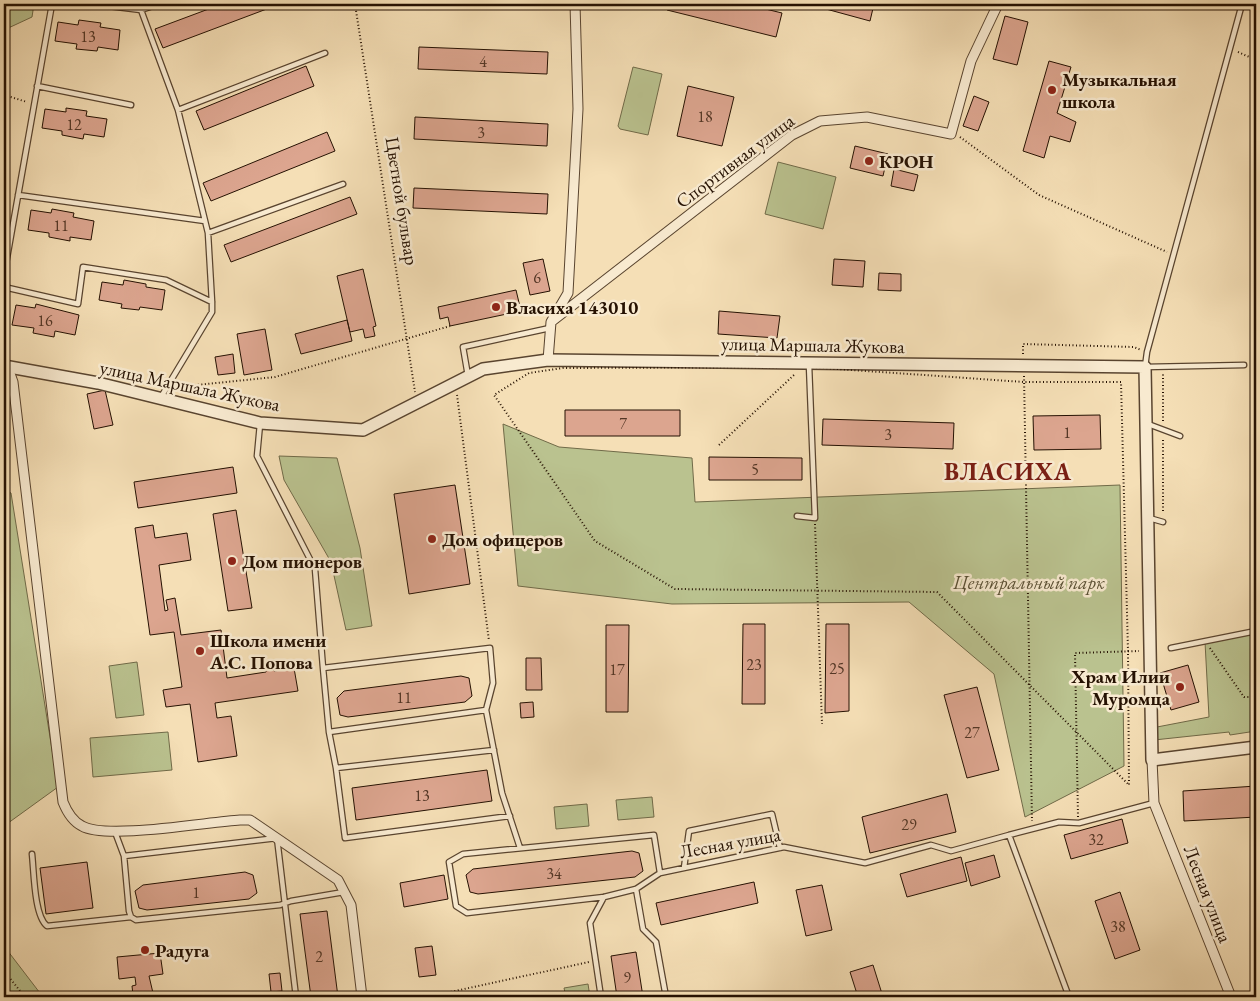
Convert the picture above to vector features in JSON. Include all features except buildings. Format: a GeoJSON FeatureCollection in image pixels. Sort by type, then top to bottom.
{"type":"FeatureCollection","features":[{"type":"Feature","properties":{"kind":"street"},"geometry":{"type":"LineString","coordinates":[[548,360],[551,325],[568,293],[578,108],[575,4]]}},
{"type":"Feature","properties":{"kind":"street"},"geometry":{"type":"LineString","coordinates":[[952,131],[971,61],[998,4]]}},
{"type":"Feature","properties":{"kind":"street","name":"Спортивная улица"},"geometry":{"type":"LineString","coordinates":[[551,325],[792,135],[820,121],[866,117],[951,134],[952,131]]}},
{"type":"Feature","properties":{"kind":"street","name":"улица Маршала Жукова"},"geometry":{"type":"LineString","coordinates":[[6,367],[98,383],[260,423],[363,430],[483,369],[548,360],[806,366],[1023,365],[1145,367]]}},
{"type":"Feature","properties":{"kind":"street"},"geometry":{"type":"LineString","coordinates":[[6,367],[13,382],[63,802],[68,814],[83,827],[91,830],[115,832],[250,820],[338,880],[351,905],[362,997]]}},
{"type":"Feature","properties":{"kind":"street"},"geometry":{"type":"LineString","coordinates":[[1145,367],[1152,760],[1256,747]]}},
{"type":"Feature","properties":{"kind":"street","name":"Лесная улица"},"geometry":{"type":"LineString","coordinates":[[1152,760],[1154,803],[1231,997]]}},
{"type":"Feature","properties":{"kind":"lane"},"geometry":{"type":"LineString","coordinates":[[4,275],[52,4]]}},
{"type":"Feature","properties":{"kind":"lane"},"geometry":{"type":"LineString","coordinates":[[92,4],[141,10],[160,4]]}},
{"type":"Feature","properties":{"kind":"lane"},"geometry":{"type":"LineString","coordinates":[[1242,4],[1147,352],[1145,367],[1244,365]]}},
{"type":"Feature","properties":{"kind":"lane"},"geometry":{"type":"LineString","coordinates":[[141,10],[178,110],[205,221],[208,234],[212,302],[212,312],[161,399]]}},
{"type":"Feature","properties":{"kind":"lane"},"geometry":{"type":"LineString","coordinates":[[178,110],[325,53]]}},
{"type":"Feature","properties":{"kind":"lane"},"geometry":{"type":"LineString","coordinates":[[37,86],[131,105]]}},
{"type":"Feature","properties":{"kind":"lane"},"geometry":{"type":"LineString","coordinates":[[208,234],[343,184]]}},
{"type":"Feature","properties":{"kind":"lane"},"geometry":{"type":"LineString","coordinates":[[18,195],[205,221]]}},
{"type":"Feature","properties":{"kind":"lane"},"geometry":{"type":"LineString","coordinates":[[4,287],[78,304],[83,268],[166,280],[212,302]]}},
{"type":"Feature","properties":{"kind":"lane"},"geometry":{"type":"LineString","coordinates":[[468,377],[463,346],[551,325]]}},
{"type":"Feature","properties":{"kind":"lane"},"geometry":{"type":"LineString","coordinates":[[797,516],[814,518],[806,366]]}},
{"type":"Feature","properties":{"kind":"lane"},"geometry":{"type":"LineString","coordinates":[[260,423],[257,456],[315,569],[329,732],[336,768],[345,838],[510,816]]}},
{"type":"Feature","properties":{"kind":"lane"},"geometry":{"type":"LineString","coordinates":[[1146,424],[1180,436]]}},
{"type":"Feature","properties":{"kind":"lane"},"geometry":{"type":"LineString","coordinates":[[1148,518],[1163,522]]}},
{"type":"Feature","properties":{"kind":"lane"},"geometry":{"type":"LineString","coordinates":[[1171,648],[1256,631]]}},
{"type":"Feature","properties":{"kind":"lane"},"geometry":{"type":"LineString","coordinates":[[323,668],[490,648],[493,684],[486,710],[502,793],[520,848]]}},
{"type":"Feature","properties":{"kind":"lane"},"geometry":{"type":"LineString","coordinates":[[329,732],[486,710]]}},
{"type":"Feature","properties":{"kind":"lane"},"geometry":{"type":"LineString","coordinates":[[336,768],[494,750]]}},
{"type":"Feature","properties":{"kind":"lane","name":"Лесная улица"},"geometry":{"type":"LineString","coordinates":[[660,873],[780,848],[865,863],[931,845],[951,851],[1059,822],[1078,823],[1154,803]]}},
{"type":"Feature","properties":{"kind":"lane"},"geometry":{"type":"LineString","coordinates":[[684,868],[688,831],[772,814],[780,848]]}},
{"type":"Feature","properties":{"kind":"lane"},"geometry":{"type":"LineString","coordinates":[[115,832],[124,856],[131,917]]}},
{"type":"Feature","properties":{"kind":"lane"},"geometry":{"type":"LineString","coordinates":[[654,835],[660,873],[636,889],[604,897],[467,913],[456,906],[449,862],[463,854],[654,835]]}},
{"type":"Feature","properties":{"kind":"lane"},"geometry":{"type":"LineString","coordinates":[[1009,835],[1069,997]]}},
{"type":"Feature","properties":{"kind":"lane"},"geometry":{"type":"LineString","coordinates":[[124,856],[277,838],[296,997]]}},
{"type":"Feature","properties":{"kind":"lane"},"geometry":{"type":"LineString","coordinates":[[32,854],[41,922],[47,926],[131,917],[142,921],[284,904],[345,892]]}},
{"type":"Feature","properties":{"kind":"lane"},"geometry":{"type":"LineString","coordinates":[[636,889],[643,928],[656,942],[666,997]]}},
{"type":"Feature","properties":{"kind":"lane"},"geometry":{"type":"LineString","coordinates":[[602,997],[590,923],[604,897]]}},
{"type":"Feature","properties":{"kind":"path","name":"Цветной бульвар"},"geometry":{"type":"LineString","coordinates":[[355,4],[417,403]]}},
{"type":"Feature","properties":{"kind":"path"},"geometry":{"type":"LineString","coordinates":[[1230,49],[1256,60]]}},
{"type":"Feature","properties":{"kind":"path"},"geometry":{"type":"LineString","coordinates":[[4,95],[34,104]]}},
{"type":"Feature","properties":{"kind":"path"},"geometry":{"type":"LineString","coordinates":[[952,131],[1039,195],[1174,255]]}},
{"type":"Feature","properties":{"kind":"path"},"geometry":{"type":"LineString","coordinates":[[167,388],[275,377],[450,326]]}},
{"type":"Feature","properties":{"kind":"path"},"geometry":{"type":"LineString","coordinates":[[1032,829],[1023,344],[1134,347],[1147,352]]}},
{"type":"Feature","properties":{"kind":"path"},"geometry":{"type":"LineString","coordinates":[[719,444],[806,366]]}},
{"type":"Feature","properties":{"kind":"path"},"geometry":{"type":"LineString","coordinates":[[806,366],[1024,382],[1121,382],[1128,651],[1129,785],[937,592],[675,589],[594,541],[494,395],[529,373],[563,368],[806,366]]}},
{"type":"Feature","properties":{"kind":"path"},"geometry":{"type":"LineString","coordinates":[[1163,366],[1163,511]]}},
{"type":"Feature","properties":{"kind":"path"},"geometry":{"type":"LineString","coordinates":[[456,383],[490,648]]}},
{"type":"Feature","properties":{"kind":"path"},"geometry":{"type":"LineString","coordinates":[[814,518],[822,724]]}},
{"type":"Feature","properties":{"kind":"path"},"geometry":{"type":"LineString","coordinates":[[1205,642],[1244,697],[1256,697]]}},
{"type":"Feature","properties":{"kind":"path"},"geometry":{"type":"LineString","coordinates":[[1078,823],[1075,653],[1149,651]]}},
{"type":"Feature","properties":{"kind":"path"},"geometry":{"type":"LineString","coordinates":[[427,997],[596,960]]}},
{"type":"Feature","properties":{"kind":"path"},"geometry":{"type":"LineString","coordinates":[[4,971],[25,997]]}},
{"type":"Feature","properties":{"kind":"green space"},"geometry":{"type":"Polygon","coordinates":[[[4,4],[34,4],[32,17],[4,30],[4,4]]]}},
{"type":"Feature","properties":{"kind":"green space"},"geometry":{"type":"Polygon","coordinates":[[[633,67],[662,74],[648,135],[620,129],[618,126],[633,67]]]}},
{"type":"Feature","properties":{"kind":"green space"},"geometry":{"type":"Polygon","coordinates":[[[778,162],[836,177],[823,229],[765,214],[778,162]]]}},
{"type":"Feature","properties":{"kind":"green space","name":"Центральный парк"},"geometry":{"type":"Polygon","coordinates":[[[503,424],[559,447],[692,458],[695,502],[1120,485],[1124,766],[1025,817],[994,674],[909,602],[672,604],[518,586],[503,424]]]}},
{"type":"Feature","properties":{"kind":"green space"},"geometry":{"type":"Polygon","coordinates":[[[279,456],[337,458],[360,548],[372,626],[346,630],[331,562],[284,480],[279,456]]]}},
{"type":"Feature","properties":{"kind":"green space"},"geometry":{"type":"Polygon","coordinates":[[[4,490],[11,493],[58,787],[4,826],[4,490]]]}},
{"type":"Feature","properties":{"kind":"green space"},"geometry":{"type":"Polygon","coordinates":[[[1256,634],[1256,731],[1230,735],[1229,732],[1154,740],[1157,727],[1209,717],[1205,642],[1256,634]]]}},
{"type":"Feature","properties":{"kind":"green space"},"geometry":{"type":"Polygon","coordinates":[[[137,662],[144,715],[116,718],[109,666],[137,662]]]}},
{"type":"Feature","properties":{"kind":"green space"},"geometry":{"type":"Polygon","coordinates":[[[168,732],[172,770],[93,777],[90,738],[168,732]]]}},
{"type":"Feature","properties":{"kind":"green space"},"geometry":{"type":"Polygon","coordinates":[[[652,797],[654,817],[618,820],[616,800],[652,797]]]}},
{"type":"Feature","properties":{"kind":"green space"},"geometry":{"type":"Polygon","coordinates":[[[587,804],[589,826],[556,829],[554,807],[587,804]]]}},
{"type":"Feature","properties":{"kind":"green space"},"geometry":{"type":"Polygon","coordinates":[[[4,946],[43,997],[4,997],[4,946]]]}},
{"type":"Feature","properties":{"kind":"green space"},"geometry":{"type":"Polygon","coordinates":[[[588,984],[590,997],[566,997],[564,988],[588,984]]]}},
{"type":"Feature","properties":{"kind":"place","name":"Музыкальная школа"},"geometry":{"type":"Point","coordinates":[1052,90]}},
{"type":"Feature","properties":{"kind":"place","name":"КРОН"},"geometry":{"type":"Point","coordinates":[869,161]}},
{"type":"Feature","properties":{"kind":"place","name":"Власиха 143010"},"geometry":{"type":"Point","coordinates":[496,307]}},
{"type":"Feature","properties":{"kind":"place","name":"Дом офицеров"},"geometry":{"type":"Point","coordinates":[432,539]}},
{"type":"Feature","properties":{"kind":"place","name":"Дом пионеров"},"geometry":{"type":"Point","coordinates":[232,561]}},
{"type":"Feature","properties":{"kind":"place","name":"Школа имени А.С. Попова"},"geometry":{"type":"Point","coordinates":[200,651]}},
{"type":"Feature","properties":{"kind":"place","name":"Храм Илии Муромца"},"geometry":{"type":"Point","coordinates":[1180,687]}},
{"type":"Feature","properties":{"kind":"place","name":"Радуга"},"geometry":{"type":"Point","coordinates":[145,950]}},
{"type":"Feature","properties":{"kind":"district","name":"ВЛАСИХА"},"geometry":{"type":"Point","coordinates":[1008,471]}}]}
